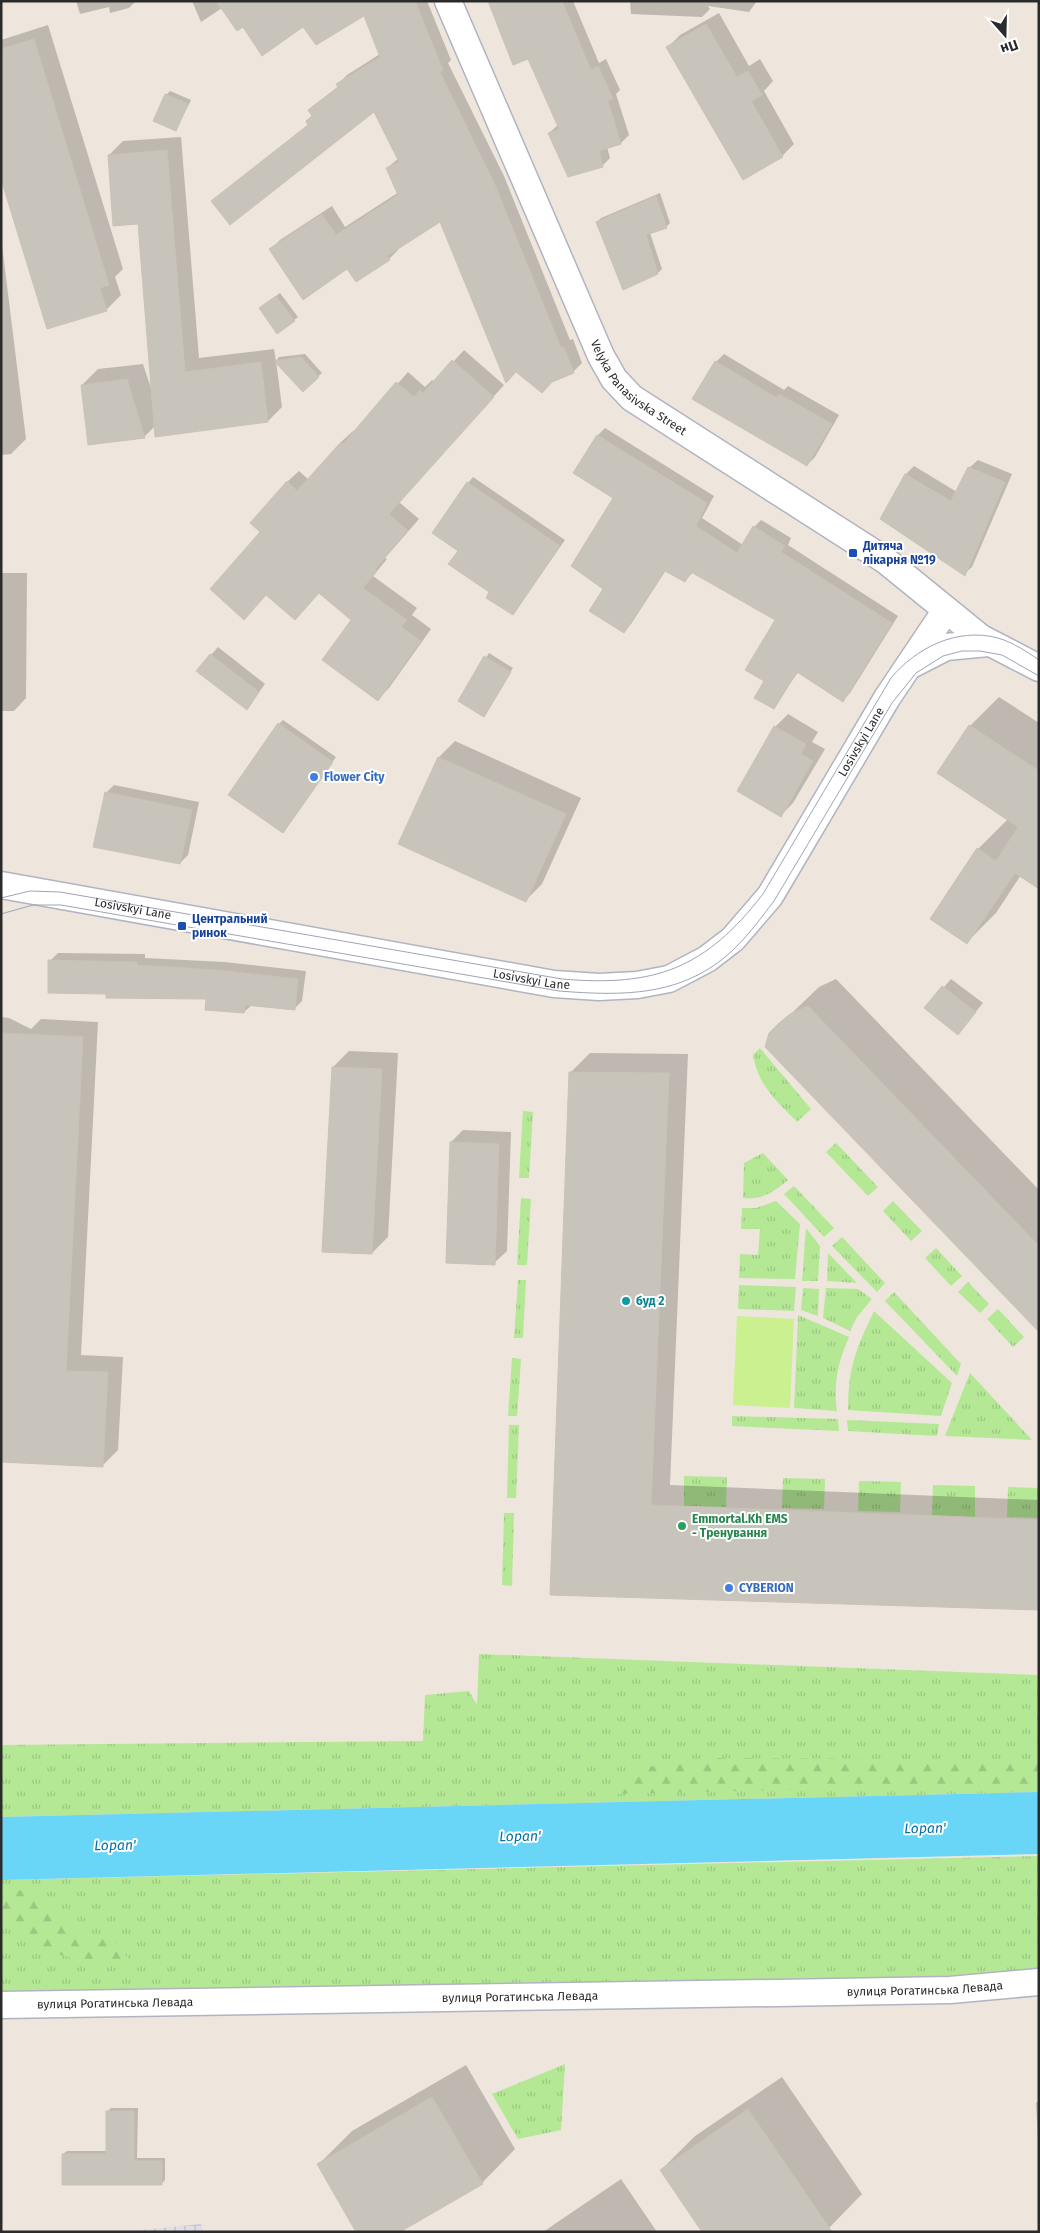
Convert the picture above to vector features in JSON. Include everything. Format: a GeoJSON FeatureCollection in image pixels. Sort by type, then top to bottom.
{"type":"FeatureCollection","features":[{"type":"Feature","properties":{"kind":"street","name":"Velyka Panasivska Street"},"geometry":{"type":"LineString","coordinates":[[448,1],[601,356],[614,379],[632,398],[885,560],[988,643],[1039,668]]}},
{"type":"Feature","properties":{"kind":"street","name":"Losivskyi Lane"},"geometry":{"type":"LineString","coordinates":[[1,885],[554,984],[599,987],[638,985],[662,981],[682,974],[707,959],[733,939],[770,896],[887,698],[946,610]]}},
{"type":"Feature","properties":{"kind":"street","name":"Losivskyi Lane"},"geometry":{"type":"LineString","coordinates":[[909,667],[946,647],[988,643]]}},
{"type":"Feature","properties":{"kind":"street","name":"вулиця Рогатинська Левада"},"geometry":{"type":"LineString","coordinates":[[1,2005],[950,1990],[1039,1982]]}},
{"type":"Feature","properties":{"kind":"shaded area"},"geometry":{"type":"Polygon","coordinates":[[[201,2224],[203,2232],[121,2232],[201,2224]]]}},
{"type":"Feature","properties":{"kind":"green space"},"geometry":{"type":"Polygon","coordinates":[[[760,1048],[811,1109],[797,1122],[775,1100],[759,1076],[753,1055],[760,1048]]]}},
{"type":"Feature","properties":{"kind":"green space"},"geometry":{"type":"Polygon","coordinates":[[[523,1111],[533,1112],[529,1178],[519,1178],[523,1111]]]}},
{"type":"Feature","properties":{"kind":"green space"},"geometry":{"type":"Polygon","coordinates":[[[836,1143],[878,1187],[868,1196],[826,1152],[836,1143]]]}},
{"type":"Feature","properties":{"kind":"green space"},"geometry":{"type":"Polygon","coordinates":[[[763,1153],[788,1180],[778,1188],[762,1196],[743,1198],[744,1163],[763,1153]]]}},
{"type":"Feature","properties":{"kind":"green space"},"geometry":{"type":"Polygon","coordinates":[[[794,1186],[834,1228],[824,1237],[784,1194],[794,1186]]]}},
{"type":"Feature","properties":{"kind":"green space"},"geometry":{"type":"Polygon","coordinates":[[[521,1198],[531,1199],[527,1265],[517,1265],[521,1198]]]}},
{"type":"Feature","properties":{"kind":"green space"},"geometry":{"type":"Polygon","coordinates":[[[776,1201],[800,1224],[795,1279],[739,1278],[740,1254],[758,1255],[760,1229],[741,1229],[742,1208],[756,1208],[776,1201]]]}},
{"type":"Feature","properties":{"kind":"green space"},"geometry":{"type":"Polygon","coordinates":[[[893,1201],[922,1231],[911,1241],[883,1211],[893,1201]]]}},
{"type":"Feature","properties":{"kind":"green space"},"geometry":{"type":"Polygon","coordinates":[[[806,1228],[820,1246],[818,1281],[802,1281],[806,1228]]]}},
{"type":"Feature","properties":{"kind":"green space"},"geometry":{"type":"Polygon","coordinates":[[[842,1237],[885,1283],[877,1292],[832,1246],[842,1237]]]}},
{"type":"Feature","properties":{"kind":"green space"},"geometry":{"type":"Polygon","coordinates":[[[936,1248],[962,1276],[951,1286],[925,1258],[936,1248]]]}},
{"type":"Feature","properties":{"kind":"green space"},"geometry":{"type":"Polygon","coordinates":[[[828,1253],[857,1283],[827,1281],[828,1253]]]}},
{"type":"Feature","properties":{"kind":"green space"},"geometry":{"type":"Polygon","coordinates":[[[518,1280],[526,1280],[523,1338],[514,1338],[518,1280]]]}},
{"type":"Feature","properties":{"kind":"green space"},"geometry":{"type":"Polygon","coordinates":[[[968,1282],[989,1304],[980,1313],[958,1292],[968,1282]]]}},
{"type":"Feature","properties":{"kind":"green space"},"geometry":{"type":"Polygon","coordinates":[[[739,1285],[796,1287],[794,1311],[738,1309],[739,1285]]]}},
{"type":"Feature","properties":{"kind":"green space"},"geometry":{"type":"Polygon","coordinates":[[[803,1288],[819,1289],[818,1316],[801,1310],[803,1288]]]}},
{"type":"Feature","properties":{"kind":"green space"},"geometry":{"type":"Polygon","coordinates":[[[826,1288],[858,1289],[872,1299],[857,1317],[850,1331],[823,1318],[826,1288]]]}},
{"type":"Feature","properties":{"kind":"green space"},"geometry":{"type":"Polygon","coordinates":[[[894,1292],[961,1364],[957,1376],[885,1301],[894,1292]]]}},
{"type":"Feature","properties":{"kind":"green space"},"geometry":{"type":"Polygon","coordinates":[[[998,1309],[1024,1337],[1013,1347],[987,1319],[998,1309]]]}},
{"type":"Feature","properties":{"kind":"green space"},"geometry":{"type":"Polygon","coordinates":[[[874,1311],[952,1383],[941,1416],[848,1410],[851,1370],[862,1336],[874,1311]]]}},
{"type":"Feature","properties":{"kind":"green space"},"geometry":{"type":"Polygon","coordinates":[[[798,1315],[849,1337],[837,1373],[837,1411],[794,1408],[798,1315]]]}},
{"type":"Feature","properties":{"kind":"green space"},"geometry":{"type":"Polygon","coordinates":[[[737,1316],[794,1319],[790,1408],[733,1405],[737,1316]]]}},
{"type":"Feature","properties":{"kind":"green space"},"geometry":{"type":"Polygon","coordinates":[[[512,1358],[521,1359],[517,1416],[508,1416],[512,1358]]]}},
{"type":"Feature","properties":{"kind":"green space"},"geometry":{"type":"Polygon","coordinates":[[[970,1373],[1032,1440],[945,1436],[970,1373]]]}},
{"type":"Feature","properties":{"kind":"green space"},"geometry":{"type":"Polygon","coordinates":[[[732,1416],[838,1419],[839,1431],[732,1426],[732,1416]]]}},
{"type":"Feature","properties":{"kind":"green space"},"geometry":{"type":"Polygon","coordinates":[[[847,1420],[939,1424],[937,1436],[848,1431],[847,1420]]]}},
{"type":"Feature","properties":{"kind":"green space"},"geometry":{"type":"Polygon","coordinates":[[[509,1425],[519,1425],[516,1498],[507,1498],[509,1425]]]}},
{"type":"Feature","properties":{"kind":"green space"},"geometry":{"type":"Polygon","coordinates":[[[684,1476],[727,1477],[726,1507],[684,1506],[684,1476]]]}},
{"type":"Feature","properties":{"kind":"green space"},"geometry":{"type":"Polygon","coordinates":[[[783,1478],[825,1479],[824,1509],[782,1508],[783,1478]]]}},
{"type":"Feature","properties":{"kind":"green space"},"geometry":{"type":"Polygon","coordinates":[[[859,1481],[901,1482],[900,1512],[858,1511],[859,1481]]]}},
{"type":"Feature","properties":{"kind":"green space"},"geometry":{"type":"Polygon","coordinates":[[[933,1485],[975,1486],[975,1517],[932,1515],[933,1485]]]}},
{"type":"Feature","properties":{"kind":"green space"},"geometry":{"type":"Polygon","coordinates":[[[1008,1487],[1039,1488],[1039,1518],[1007,1517],[1008,1487]]]}},
{"type":"Feature","properties":{"kind":"green space"},"geometry":{"type":"Polygon","coordinates":[[[504,1513],[514,1513],[512,1586],[502,1585],[504,1513]]]}},
{"type":"Feature","properties":{"kind":"green space"},"geometry":{"type":"Polygon","coordinates":[[[479,1654],[1039,1675],[1039,1792],[1,1817],[1,1745],[423,1741],[425,1695],[469,1691],[477,1705],[479,1654]]]}},
{"type":"Feature","properties":{"kind":"green space"},"geometry":{"type":"Polygon","coordinates":[[[718,1758],[1039,1760],[1039,1784],[613,1794],[640,1768],[718,1758]]]}},
{"type":"Feature","properties":{"kind":"green space"},"geometry":{"type":"Polygon","coordinates":[[[1039,1856],[1039,1974],[1,1997],[1,1880],[1039,1856]]]}},
{"type":"Feature","properties":{"kind":"green space"},"geometry":{"type":"Polygon","coordinates":[[[12,1890],[35,1891],[49,1908],[81,1935],[112,1940],[129,1959],[83,1960],[35,1949],[14,1930],[1,1909],[1,1894],[12,1890]]]}},
{"type":"Feature","properties":{"kind":"green space"},"geometry":{"type":"Polygon","coordinates":[[[565,2064],[561,2130],[518,2139],[492,2094],[565,2064]]]}},
{"type":"Feature","properties":{"kind":"water","name":"Lopan'"},"geometry":{"type":"Polygon","coordinates":[[[1039,1792],[1039,1854],[1,1880],[1,1817],[1039,1792]]]}},
{"type":"Feature","properties":{"kind":"building"},"geometry":{"type":"Polygon","coordinates":[[[216,1],[415,1],[443,70],[440,72],[495,185],[561,348],[564,347],[574,373],[552,382],[542,393],[516,372],[506,383],[440,222],[387,256],[390,260],[356,282],[347,269],[303,300],[269,249],[322,214],[336,235],[398,195],[386,168],[399,162],[374,112],[230,225],[211,201],[308,125],[306,121],[312,116],[308,110],[338,87],[336,84],[380,57],[364,16],[316,45],[303,27],[262,56],[243,27],[237,31],[216,1]]]}},
{"type":"Feature","properties":{"kind":"building"},"geometry":{"type":"Polygon","coordinates":[[[488,1],[562,1],[591,70],[598,66],[613,99],[608,101],[621,144],[599,151],[603,167],[568,177],[548,133],[559,129],[528,59],[513,65],[488,1]]]}},
{"type":"Feature","properties":{"kind":"building"},"geometry":{"type":"Polygon","coordinates":[[[706,24],[737,77],[748,71],[762,95],[751,101],[783,157],[743,180],[666,47],[706,24]]]}},
{"type":"Feature","properties":{"kind":"building"},"geometry":{"type":"Polygon","coordinates":[[[34,39],[109,285],[100,288],[107,311],[47,329],[1,179],[1,49],[34,39]]]}},
{"type":"Feature","properties":{"kind":"building"},"geometry":{"type":"Polygon","coordinates":[[[165,94],[188,104],[176,131],[153,121],[165,94]]]}},
{"type":"Feature","properties":{"kind":"building"},"geometry":{"type":"Polygon","coordinates":[[[167,150],[185,372],[261,362],[268,422],[155,437],[138,224],[113,226],[108,155],[167,150]]]}},
{"type":"Feature","properties":{"kind":"building"},"geometry":{"type":"Polygon","coordinates":[[[656,196],[667,228],[646,235],[658,274],[623,290],[596,222],[656,196]]]}},
{"type":"Feature","properties":{"kind":"building"},"geometry":{"type":"Polygon","coordinates":[[[276,296],[295,321],[277,334],[259,308],[276,296]]]}},
{"type":"Feature","properties":{"kind":"building"},"geometry":{"type":"Polygon","coordinates":[[[301,357],[319,377],[303,392],[274,361],[301,357]]]}},
{"type":"Feature","properties":{"kind":"building"},"geometry":{"type":"Polygon","coordinates":[[[452,360],[494,397],[389,514],[408,531],[375,569],[377,571],[363,588],[407,620],[401,627],[421,641],[378,701],[322,660],[351,620],[319,593],[295,620],[266,595],[244,620],[210,589],[260,532],[250,523],[287,481],[297,491],[341,442],[343,444],[396,382],[414,397],[420,390],[423,393],[452,360]]]}},
{"type":"Feature","properties":{"kind":"building"},"geometry":{"type":"Polygon","coordinates":[[[715,361],[777,398],[779,394],[832,424],[807,466],[692,399],[715,361]]]}},
{"type":"Feature","properties":{"kind":"building"},"geometry":{"type":"Polygon","coordinates":[[[127,379],[145,438],[88,445],[81,385],[127,379]]]}},
{"type":"Feature","properties":{"kind":"building"},"geometry":{"type":"Polygon","coordinates":[[[597,435],[707,503],[696,526],[737,553],[753,526],[785,546],[781,552],[892,623],[843,702],[797,672],[774,709],[754,698],[764,681],[745,670],[775,620],[691,572],[685,582],[665,571],[624,633],[589,611],[603,589],[571,566],[613,498],[573,473],[597,435]]]}},
{"type":"Feature","properties":{"kind":"building"},"geometry":{"type":"Polygon","coordinates":[[[968,467],[1005,482],[965,576],[880,519],[905,474],[951,501],[968,467]]]}},
{"type":"Feature","properties":{"kind":"building"},"geometry":{"type":"Polygon","coordinates":[[[467,482],[560,546],[513,615],[486,598],[489,592],[448,564],[458,551],[432,533],[467,482]]]}},
{"type":"Feature","properties":{"kind":"building"},"geometry":{"type":"Polygon","coordinates":[[[210,654],[259,692],[247,710],[196,671],[210,654]]]}},
{"type":"Feature","properties":{"kind":"building"},"geometry":{"type":"Polygon","coordinates":[[[484,656],[511,672],[484,717],[458,701],[484,656]]]}},
{"type":"Feature","properties":{"kind":"building"},"geometry":{"type":"Polygon","coordinates":[[[278,723],[333,762],[283,833],[228,795],[278,723]]]}},
{"type":"Feature","properties":{"kind":"building"},"geometry":{"type":"Polygon","coordinates":[[[969,725],[1039,771],[1039,889],[1015,873],[967,944],[930,919],[977,848],[996,861],[1018,827],[937,773],[969,725]]]}},
{"type":"Feature","properties":{"kind":"building"},"geometry":{"type":"Polygon","coordinates":[[[774,726],[806,744],[801,754],[813,761],[781,817],[737,791],[774,726]]]}},
{"type":"Feature","properties":{"kind":"building"},"geometry":{"type":"Polygon","coordinates":[[[438,757],[566,814],[526,902],[398,844],[438,757]]]}},
{"type":"Feature","properties":{"kind":"building"},"geometry":{"type":"Polygon","coordinates":[[[105,792],[192,810],[180,864],[93,847],[105,792]]]}},
{"type":"Feature","properties":{"kind":"building"},"geometry":{"type":"Polygon","coordinates":[[[48,960],[137,962],[137,965],[216,970],[298,979],[295,1010],[245,1005],[244,1013],[205,1010],[206,999],[106,998],[106,994],[48,993],[48,960]]]}},
{"type":"Feature","properties":{"kind":"building"},"geometry":{"type":"Polygon","coordinates":[[[942,986],[976,1012],[958,1035],[924,1008],[942,986]]]}},
{"type":"Feature","properties":{"kind":"building"},"geometry":{"type":"Polygon","coordinates":[[[808,1006],[1039,1246],[1039,1332],[765,1047],[769,1033],[778,1024],[790,1014],[808,1006]]]}},
{"type":"Feature","properties":{"kind":"building"},"geometry":{"type":"Polygon","coordinates":[[[1,1033],[83,1037],[66,1371],[108,1372],[103,1467],[1,1462],[1,1033]]]}},
{"type":"Feature","properties":{"kind":"building"},"geometry":{"type":"Polygon","coordinates":[[[332,1067],[382,1069],[372,1254],[322,1252],[332,1067]]]}},
{"type":"Feature","properties":{"kind":"building","name":"буд 2"},"geometry":{"type":"Polygon","coordinates":[[[569,1072],[669,1073],[651,1505],[1039,1520],[1039,1610],[550,1595],[569,1072]]]}},
{"type":"Feature","properties":{"kind":"building"},"geometry":{"type":"Polygon","coordinates":[[[450,1142],[499,1144],[495,1265],[446,1263],[450,1142]]]}},
{"type":"Feature","properties":{"kind":"building"},"geometry":{"type":"Polygon","coordinates":[[[432,2097],[483,2184],[400,2232],[356,2232],[317,2164],[432,2097]]]}},
{"type":"Feature","properties":{"kind":"building"},"geometry":{"type":"Polygon","coordinates":[[[748,2109],[832,2232],[702,2232],[660,2170],[748,2109]]]}},
{"type":"Feature","properties":{"kind":"building"},"geometry":{"type":"Polygon","coordinates":[[[106,2111],[134,2111],[134,2161],[162,2161],[162,2185],[62,2185],[62,2154],[106,2154],[106,2111]]]}},
{"type":"Feature","properties":{"kind":"tram line"},"geometry":{"type":"LineString","coordinates":[[1,898],[30,891],[60,892],[562,979],[624,980],[651,975],[676,968],[698,956],[720,940],[742,920],[763,894],[891,678],[912,658],[925,649],[953,638],[983,635],[1008,642],[1039,660]]}},
{"type":"Feature","properties":{"kind":"tram line"},"geometry":{"type":"LineString","coordinates":[[1,914],[33,905],[61,905],[559,991],[629,993],[651,990],[693,977],[713,966],[732,951],[749,933],[774,901],[892,703],[916,673],[943,656],[962,651],[980,651],[1002,655],[1039,676]]}},
{"type":"Feature","properties":{"kind":"place","name":"Дитяча лікарня №19"},"geometry":{"type":"Point","coordinates":[853,553]}},
{"type":"Feature","properties":{"kind":"place","name":"Flower City"},"geometry":{"type":"Point","coordinates":[314,777]}},
{"type":"Feature","properties":{"kind":"place","name":"Центральний ринок"},"geometry":{"type":"Point","coordinates":[182,926]}},
{"type":"Feature","properties":{"kind":"place","name":"буд 2"},"geometry":{"type":"Point","coordinates":[626,1301]}},
{"type":"Feature","properties":{"kind":"place","name":"Emmortal.Kh EMS - Тренування"},"geometry":{"type":"Point","coordinates":[682,1526]}},
{"type":"Feature","properties":{"kind":"place","name":"CYBERION"},"geometry":{"type":"Point","coordinates":[729,1588]}}]}
